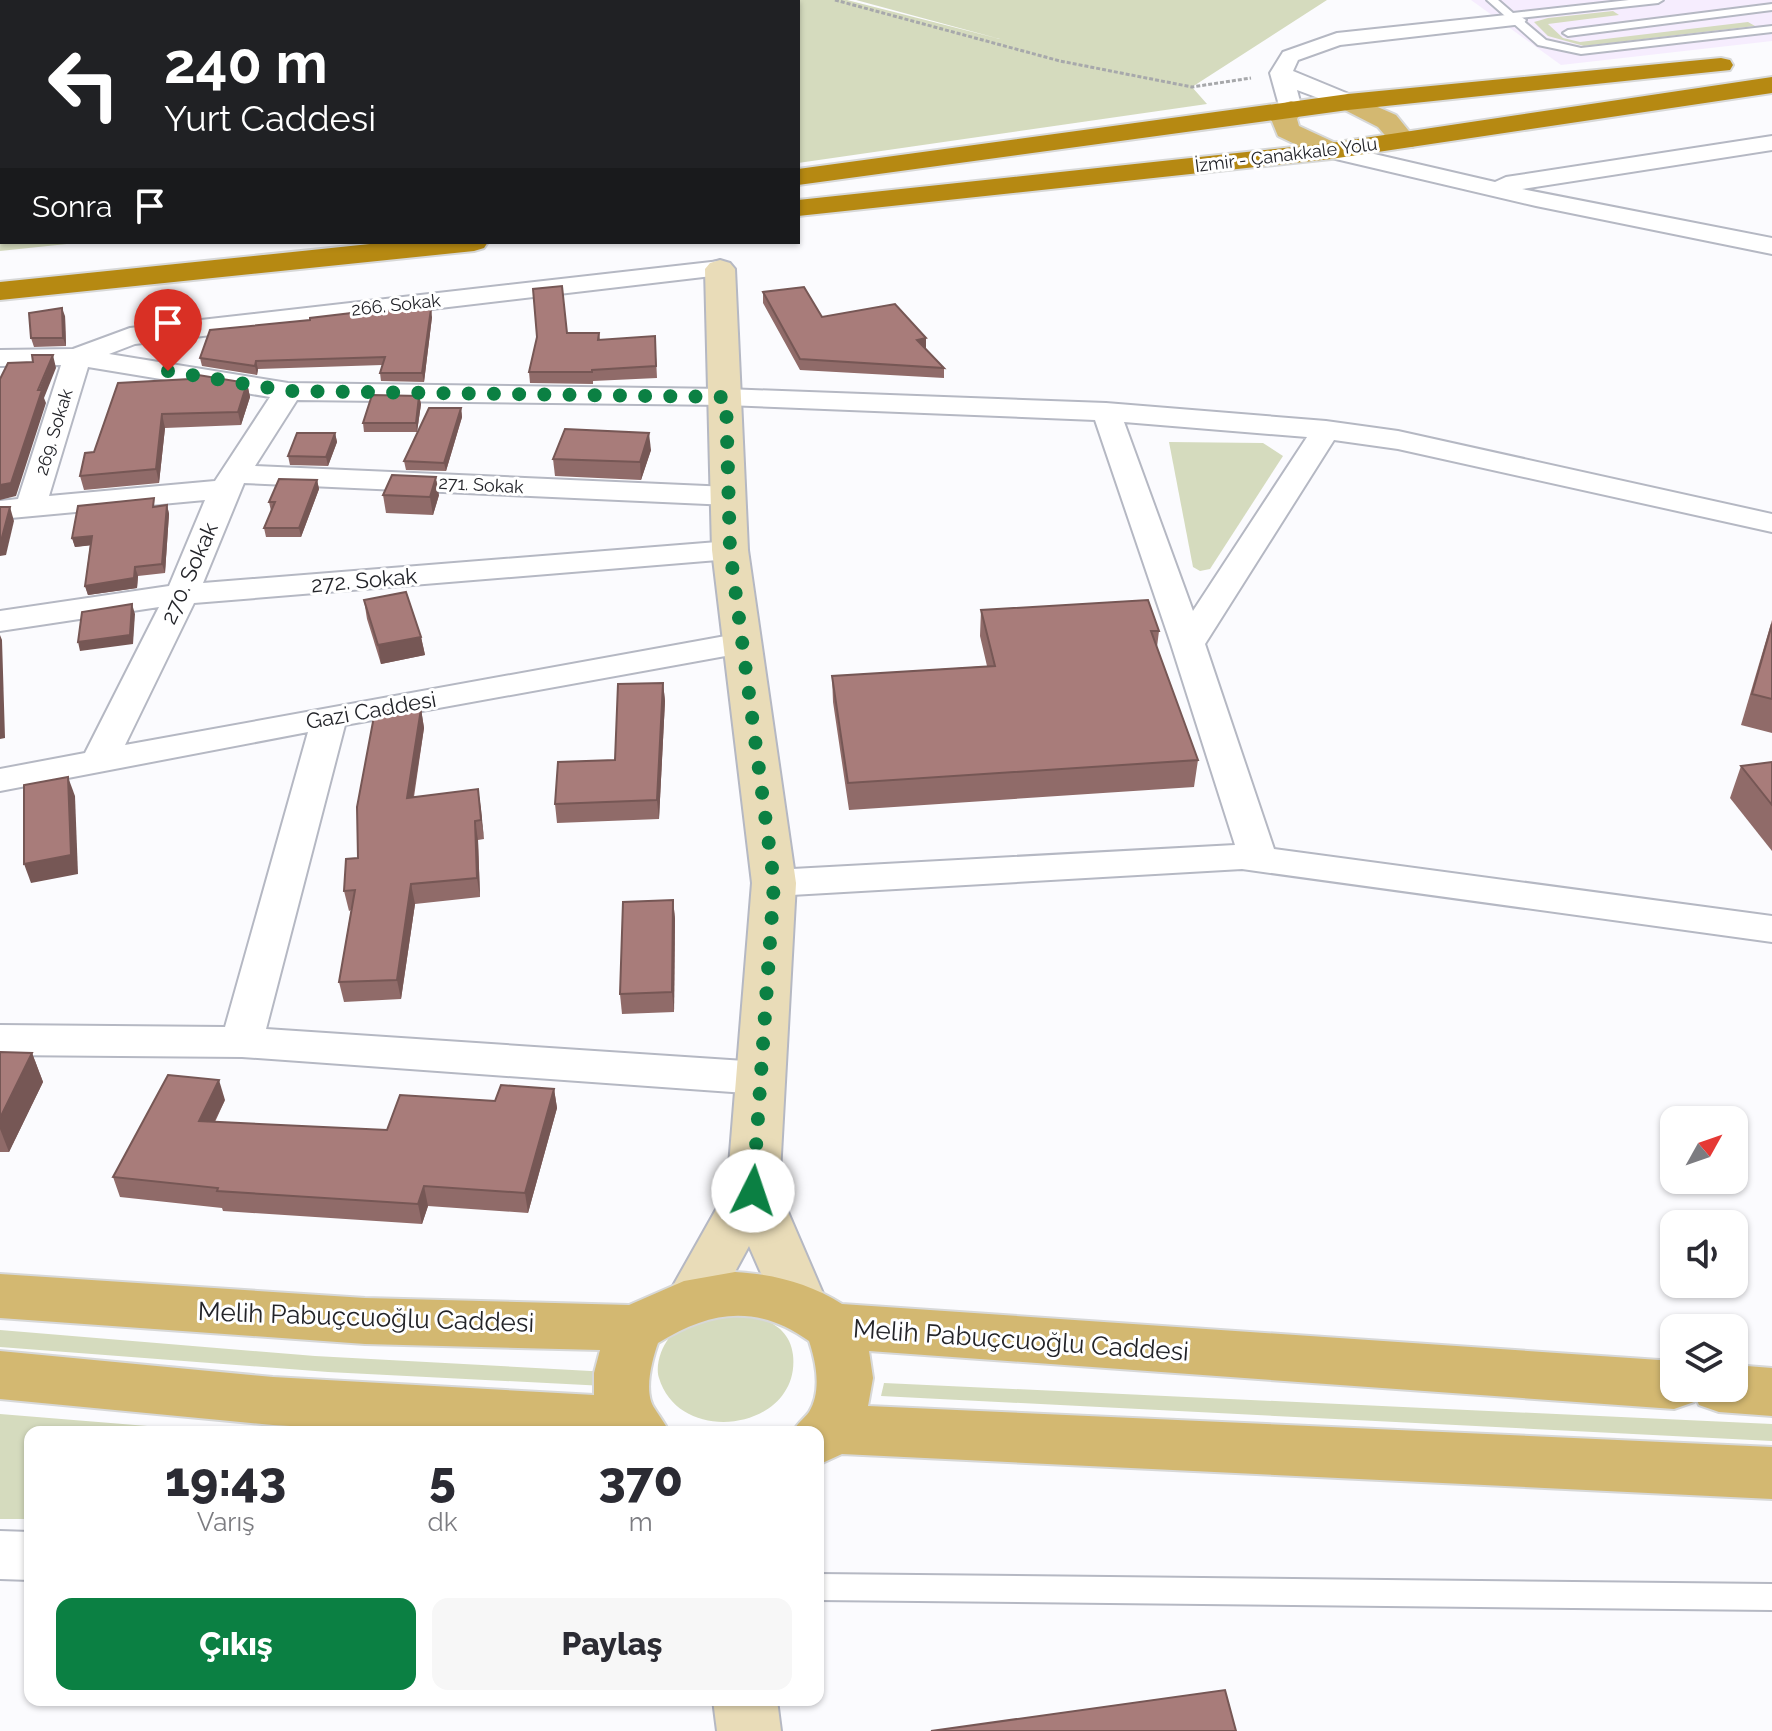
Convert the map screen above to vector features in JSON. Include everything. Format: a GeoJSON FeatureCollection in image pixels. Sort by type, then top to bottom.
{"type":"FeatureCollection","features":[{"type":"Feature","properties":{"kind":"highway","name":"İzmir - Çanakkale Yolu"},"geometry":{"type":"LineString","coordinates":[[800,177],[1348,102],[1742,63]]}},
{"type":"Feature","properties":{"kind":"highway","name":"İzmir - Çanakkale Yolu"},"geometry":{"type":"LineString","coordinates":[[800,208],[1331,151],[1772,85]]}},
{"type":"Feature","properties":{"kind":"highway"},"geometry":{"type":"LineString","coordinates":[[0,272],[251,244]]}},
{"type":"Feature","properties":{"kind":"highway"},"geometry":{"type":"LineString","coordinates":[[0,291],[455,244]]}},
{"type":"Feature","properties":{"kind":"main road"},"geometry":{"type":"LineString","coordinates":[[1348,102],[1387,121],[1404,141]]}},
{"type":"Feature","properties":{"kind":"main road"},"geometry":{"type":"LineString","coordinates":[[1291,109],[1284,119],[1287,130],[1331,151]]}},
{"type":"Feature","properties":{"kind":"main road","name":"Melih Pabuçcuoğlu Caddesi"},"geometry":{"type":"LineString","coordinates":[[0,1296],[349,1320],[637,1328],[656,1315],[692,1300],[743,1292],[778,1297],[816,1316],[1660,1384]]}},
{"type":"Feature","properties":{"kind":"main road"},"geometry":{"type":"LineString","coordinates":[[816,1316],[845,1363],[841,1406],[824,1435],[1772,1473]]}},
{"type":"Feature","properties":{"kind":"main road"},"geometry":{"type":"LineString","coordinates":[[0,1375],[273,1401],[634,1426],[620,1385],[623,1363],[637,1328]]}},
{"type":"Feature","properties":{"kind":"main road"},"geometry":{"type":"LineString","coordinates":[[1748,1390],[1772,1392]]}},
{"type":"Feature","properties":{"kind":"street"},"geometry":{"type":"LineString","coordinates":[[1440,9],[1458,26]]}},
{"type":"Feature","properties":{"kind":"street"},"geometry":{"type":"LineString","coordinates":[[1291,109],[1281,73],[1290,56],[1337,39],[1513,18]]}},
{"type":"Feature","properties":{"kind":"street"},"geometry":{"type":"LineString","coordinates":[[1281,73],[1307,87],[1348,102]]}},
{"type":"Feature","properties":{"kind":"street"},"geometry":{"type":"LineString","coordinates":[[1404,141],[1429,161],[1441,178]]}},
{"type":"Feature","properties":{"kind":"street"},"geometry":{"type":"LineString","coordinates":[[1482,187],[1772,143]]}},
{"type":"Feature","properties":{"kind":"street"},"geometry":{"type":"LineString","coordinates":[[1331,151],[1482,187],[1772,246]]}},
{"type":"Feature","properties":{"kind":"street"},"geometry":{"type":"LineString","coordinates":[[692,1300],[753,1191],[774,883],[730,550],[720,269]]}},
{"type":"Feature","properties":{"kind":"street","name":"266. Sokak"},"geometry":{"type":"LineString","coordinates":[[77,357],[130,336],[720,269]]}},
{"type":"Feature","properties":{"kind":"street"},"geometry":{"type":"LineString","coordinates":[[0,358],[77,357],[288,391],[726,397],[1106,412],[1326,430],[1398,440],[1772,523]]}},
{"type":"Feature","properties":{"kind":"street","name":"269. Sokak"},"geometry":{"type":"LineString","coordinates":[[31,507],[77,357]]}},
{"type":"Feature","properties":{"kind":"street","name":"270. Sokak"},"geometry":{"type":"LineString","coordinates":[[99,761],[182,594],[230,481],[288,391]]}},
{"type":"Feature","properties":{"kind":"street"},"geometry":{"type":"LineString","coordinates":[[1106,412],[1188,644],[1258,859]]}},
{"type":"Feature","properties":{"kind":"street"},"geometry":{"type":"LineString","coordinates":[[1188,644],[1326,430]]}},
{"type":"Feature","properties":{"kind":"street","name":"271. Sokak"},"geometry":{"type":"LineString","coordinates":[[0,510],[230,481],[729,496]]}},
{"type":"Feature","properties":{"kind":"street","name":"272. Sokak"},"geometry":{"type":"LineString","coordinates":[[0,621],[182,594],[730,550]]}},
{"type":"Feature","properties":{"kind":"street","name":"Gazi Caddesi"},"geometry":{"type":"LineString","coordinates":[[0,780],[742,643]]}},
{"type":"Feature","properties":{"kind":"street"},"geometry":{"type":"LineString","coordinates":[[242,1042],[330,717]]}},
{"type":"Feature","properties":{"kind":"street"},"geometry":{"type":"LineString","coordinates":[[774,883],[1242,857],[1772,929]]}},
{"type":"Feature","properties":{"kind":"street"},"geometry":{"type":"LineString","coordinates":[[0,1040],[242,1042],[760,1078]]}},
{"type":"Feature","properties":{"kind":"street"},"geometry":{"type":"LineString","coordinates":[[753,1191],[816,1316]]}},
{"type":"Feature","properties":{"kind":"street"},"geometry":{"type":"LineString","coordinates":[[0,1555],[24,1556]]}},
{"type":"Feature","properties":{"kind":"street"},"geometry":{"type":"LineString","coordinates":[[746,1706],[749,1731]]}},
{"type":"Feature","properties":{"kind":"lane"},"geometry":{"type":"LineString","coordinates":[[1492,0],[1542,43],[1581,51],[1772,29]]}},
{"type":"Feature","properties":{"kind":"lane"},"geometry":{"type":"LineString","coordinates":[[1513,18],[1658,0]]}},
{"type":"Feature","properties":{"kind":"lane"},"geometry":{"type":"LineString","coordinates":[[1728,0],[1772,22]]}},
{"type":"Feature","properties":{"kind":"lane"},"geometry":{"type":"LineString","coordinates":[[1765,0],[1772,6]]}},
{"type":"Feature","properties":{"kind":"lane"},"geometry":{"type":"LineString","coordinates":[[1614,4],[1645,23]]}},
{"type":"Feature","properties":{"kind":"lane"},"geometry":{"type":"LineString","coordinates":[[1568,33],[1772,6]]}},
{"type":"Feature","properties":{"kind":"lane"},"geometry":{"type":"LineString","coordinates":[[824,1587],[1772,1597]]}},
{"type":"Feature","properties":{"kind":"path"},"geometry":{"type":"LineString","coordinates":[[835,0],[1060,61],[1192,87],[1281,73]]}},
{"type":"Feature","properties":{"kind":"shaded area"},"geometry":{"type":"Polygon","coordinates":[[[1471,0],[1772,0],[1772,41],[1561,65],[1471,0]]]}},
{"type":"Feature","properties":{"kind":"green space"},"geometry":{"type":"Polygon","coordinates":[[[800,0],[847,0],[1000,39],[856,0],[1327,0],[1192,87],[1207,104],[800,163],[800,0]]]}},
{"type":"Feature","properties":{"kind":"green space"},"geometry":{"type":"Polygon","coordinates":[[[1613,11],[1619,15],[1548,24],[1563,38],[1580,42],[1748,22],[1755,26],[1584,46],[1548,36],[1534,22],[1613,11]]]}},
{"type":"Feature","properties":{"kind":"green space"},"geometry":{"type":"Polygon","coordinates":[[[0,244],[67,244],[0,251],[0,244]]]}},
{"type":"Feature","properties":{"kind":"green space"},"geometry":{"type":"Polygon","coordinates":[[[1169,442],[1263,443],[1283,456],[1210,569],[1200,571],[1193,567],[1169,442]]]}},
{"type":"Feature","properties":{"kind":"green space"},"geometry":{"type":"Polygon","coordinates":[[[729,1309],[769,1322],[785,1334],[793,1355],[790,1380],[778,1400],[760,1414],[737,1421],[713,1421],[690,1414],[671,1400],[659,1378],[658,1363],[673,1334],[729,1309]]]}},
{"type":"Feature","properties":{"kind":"green space"},"geometry":{"type":"Polygon","coordinates":[[[0,1330],[315,1356],[609,1372],[605,1386],[328,1372],[0,1347],[0,1330]]]}},
{"type":"Feature","properties":{"kind":"green space"},"geometry":{"type":"Polygon","coordinates":[[[884,1383],[1772,1424],[1772,1441],[881,1396],[884,1383]]]}},
{"type":"Feature","properties":{"kind":"green space"},"geometry":{"type":"Polygon","coordinates":[[[0,1414],[147,1426],[24,1426],[24,1519],[0,1519],[0,1414]]]}},
{"type":"Feature","properties":{"kind":"building"},"geometry":{"type":"Polygon","coordinates":[[[562,286],[567,333],[599,333],[598,340],[655,336],[656,366],[592,372],[529,372],[537,337],[533,289],[562,286]]]}},
{"type":"Feature","properties":{"kind":"building"},"geometry":{"type":"Polygon","coordinates":[[[804,287],[822,317],[895,304],[926,338],[917,340],[944,368],[800,359],[763,292],[804,287]]]}},
{"type":"Feature","properties":{"kind":"building"},"geometry":{"type":"Polygon","coordinates":[[[62,308],[63,338],[31,338],[29,313],[62,308]]]}},
{"type":"Feature","properties":{"kind":"building"},"geometry":{"type":"Polygon","coordinates":[[[431,309],[422,373],[380,373],[385,357],[256,361],[255,366],[200,358],[210,330],[360,312],[431,309]]]}},
{"type":"Feature","properties":{"kind":"building"},"geometry":{"type":"Polygon","coordinates":[[[32,355],[53,355],[38,390],[42,390],[11,483],[0,485],[0,379],[8,363],[33,362],[32,355]]]}},
{"type":"Feature","properties":{"kind":"building"},"geometry":{"type":"Polygon","coordinates":[[[192,374],[247,383],[238,412],[162,414],[156,469],[80,476],[85,453],[94,452],[118,383],[190,379],[192,374]]]}},
{"type":"Feature","properties":{"kind":"building"},"geometry":{"type":"Polygon","coordinates":[[[372,395],[419,396],[416,423],[363,423],[372,395]]]}},
{"type":"Feature","properties":{"kind":"building"},"geometry":{"type":"Polygon","coordinates":[[[429,408],[461,408],[444,463],[404,461],[429,408]]]}},
{"type":"Feature","properties":{"kind":"building"},"geometry":{"type":"Polygon","coordinates":[[[565,429],[649,433],[640,462],[553,459],[565,429]]]}},
{"type":"Feature","properties":{"kind":"building"},"geometry":{"type":"Polygon","coordinates":[[[297,433],[335,433],[326,457],[288,456],[297,433]]]}},
{"type":"Feature","properties":{"kind":"building"},"geometry":{"type":"Polygon","coordinates":[[[392,475],[436,477],[430,497],[383,495],[392,475]]]}},
{"type":"Feature","properties":{"kind":"building"},"geometry":{"type":"Polygon","coordinates":[[[279,479],[317,480],[299,528],[264,528],[275,502],[269,502],[279,479]]]}},
{"type":"Feature","properties":{"kind":"building"},"geometry":{"type":"Polygon","coordinates":[[[154,498],[153,507],[167,505],[162,564],[135,567],[134,578],[85,586],[92,536],[72,538],[78,506],[154,498]]]}},
{"type":"Feature","properties":{"kind":"building"},"geometry":{"type":"Polygon","coordinates":[[[0,507],[10,507],[1,541],[0,541],[0,507]]]}},
{"type":"Feature","properties":{"kind":"building"},"geometry":{"type":"Polygon","coordinates":[[[406,592],[421,637],[378,645],[364,600],[406,592]]]}},
{"type":"Feature","properties":{"kind":"building"},"geometry":{"type":"Polygon","coordinates":[[[1148,600],[1159,631],[1151,631],[1198,760],[848,783],[832,676],[995,666],[981,610],[1148,600]]]}},
{"type":"Feature","properties":{"kind":"building"},"geometry":{"type":"Polygon","coordinates":[[[132,604],[130,635],[78,642],[82,612],[132,604]]]}},
{"type":"Feature","properties":{"kind":"building"},"geometry":{"type":"Polygon","coordinates":[[[1772,624],[1772,699],[1752,694],[1772,624]]]}},
{"type":"Feature","properties":{"kind":"building"},"geometry":{"type":"Polygon","coordinates":[[[663,683],[657,800],[555,804],[558,762],[615,760],[618,684],[663,683]]]}},
{"type":"Feature","properties":{"kind":"building"},"geometry":{"type":"Polygon","coordinates":[[[421,709],[407,798],[478,789],[481,820],[475,821],[477,878],[411,884],[397,980],[339,982],[355,890],[344,891],[346,859],[358,858],[357,807],[375,711],[421,709]]]}},
{"type":"Feature","properties":{"kind":"building"},"geometry":{"type":"Polygon","coordinates":[[[1772,762],[1772,805],[1741,766],[1772,762]]]}},
{"type":"Feature","properties":{"kind":"building"},"geometry":{"type":"Polygon","coordinates":[[[68,777],[71,855],[24,864],[24,785],[68,777]]]}},
{"type":"Feature","properties":{"kind":"building"},"geometry":{"type":"Polygon","coordinates":[[[673,900],[672,992],[620,994],[623,902],[673,900]]]}},
{"type":"Feature","properties":{"kind":"building"},"geometry":{"type":"Polygon","coordinates":[[[0,1052],[32,1053],[0,1118],[0,1052]]]}},
{"type":"Feature","properties":{"kind":"building"},"geometry":{"type":"Polygon","coordinates":[[[168,1075],[219,1080],[199,1121],[387,1130],[400,1095],[495,1101],[501,1085],[554,1089],[525,1193],[424,1186],[418,1204],[217,1191],[218,1188],[113,1177],[168,1075]]]}},
{"type":"Feature","properties":{"kind":"building"},"geometry":{"type":"Polygon","coordinates":[[[1225,1690],[1236,1731],[931,1731],[1225,1690]]]}},
{"type":"Feature","properties":{"kind":"route"},"geometry":{"type":"LineString","coordinates":[[168,371],[288,391],[726,397],[730,550],[774,883],[753,1191]]}}]}
